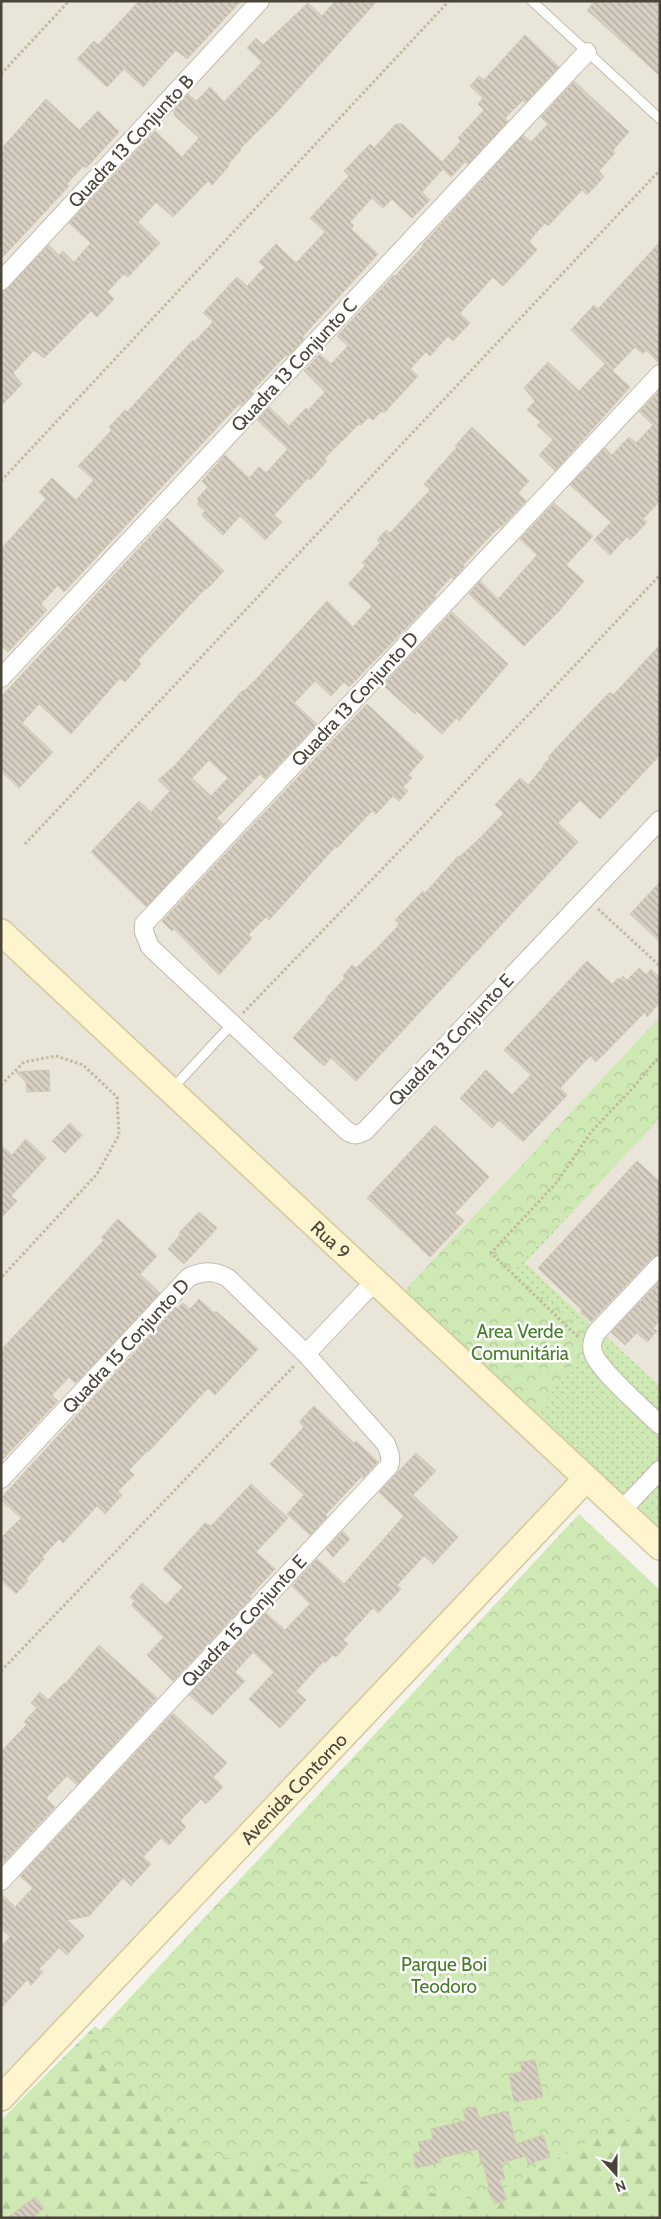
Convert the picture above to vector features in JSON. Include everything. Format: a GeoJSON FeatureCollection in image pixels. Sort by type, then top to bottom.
{"type":"FeatureCollection","features":[{"type":"Feature","properties":{"kind":"street","name":"Quadra 13 Conjunto B"},"geometry":{"type":"LineString","coordinates":[[1,281],[260,1]]}},
{"type":"Feature","properties":{"kind":"street","name":"Quadra 13 Conjunto C"},"geometry":{"type":"LineString","coordinates":[[1,678],[587,52]]}},
{"type":"Feature","properties":{"kind":"street","name":"Quadra 13 Conjunto D"},"geometry":{"type":"LineString","coordinates":[[231,1025],[150,946],[144,932],[144,924],[660,374]]}},
{"type":"Feature","properties":{"kind":"street","name":"Quadra 13 Conjunto E"},"geometry":{"type":"LineString","coordinates":[[231,1025],[347,1131],[353,1135],[358,1135],[365,1131],[660,820]]}},
{"type":"Feature","properties":{"kind":"street","name":"Rua 9"},"geometry":{"type":"LineString","coordinates":[[1,932],[660,1547]]}},
{"type":"Feature","properties":{"kind":"street"},"geometry":{"type":"LineString","coordinates":[[660,1265],[596,1333],[592,1351],[603,1368],[660,1425]]}},
{"type":"Feature","properties":{"kind":"street","name":"Quadra 15 Conjunto D"},"geometry":{"type":"LineString","coordinates":[[1,1479],[188,1277],[198,1273],[219,1273],[228,1278],[306,1354]]}},
{"type":"Feature","properties":{"kind":"street"},"geometry":{"type":"LineString","coordinates":[[306,1354],[375,1281]]}},
{"type":"Feature","properties":{"kind":"street","name":"Quadra 15 Conjunto E"},"geometry":{"type":"LineString","coordinates":[[1,1881],[391,1461],[386,1444],[306,1354]]}},
{"type":"Feature","properties":{"kind":"street"},"geometry":{"type":"LineString","coordinates":[[621,1511],[660,1470]]}},
{"type":"Feature","properties":{"kind":"street","name":"Avenida Contorno"},"geometry":{"type":"LineString","coordinates":[[1,2098],[586,1479]]}},
{"type":"Feature","properties":{"kind":"lane"},"geometry":{"type":"LineString","coordinates":[[532,1],[660,119]]}},
{"type":"Feature","properties":{"kind":"lane"},"geometry":{"type":"LineString","coordinates":[[170,1090],[231,1025]]}},
{"type":"Feature","properties":{"kind":"path"},"geometry":{"type":"LineString","coordinates":[[1,74],[69,1]]}},
{"type":"Feature","properties":{"kind":"path"},"geometry":{"type":"LineString","coordinates":[[1,482],[450,1]]}},
{"type":"Feature","properties":{"kind":"path"},"geometry":{"type":"LineString","coordinates":[[25,844],[660,170]]}},
{"type":"Feature","properties":{"kind":"path"},"geometry":{"type":"LineString","coordinates":[[231,1025],[415,835],[660,575]]}},
{"type":"Feature","properties":{"kind":"path"},"geometry":{"type":"LineString","coordinates":[[587,897],[660,966]]}},
{"type":"Feature","properties":{"kind":"path"},"geometry":{"type":"LineString","coordinates":[[592,1351],[491,1253],[558,1182],[591,1132],[632,1089],[660,1055]]}},
{"type":"Feature","properties":{"kind":"path"},"geometry":{"type":"LineString","coordinates":[[1,1085],[24,1062],[56,1056],[83,1065],[116,1097],[119,1135],[97,1174],[1,1278]]}},
{"type":"Feature","properties":{"kind":"path"},"geometry":{"type":"LineString","coordinates":[[1,1671],[306,1354]]}},
{"type":"Feature","properties":{"kind":"shaded area"},"geometry":{"type":"Polygon","coordinates":[[[1,1],[660,1],[660,1547],[587,1479],[1,2098],[1,1]]]}},
{"type":"Feature","properties":{"kind":"green space","name":"Area Verde Comunitária"},"geometry":{"type":"Polygon","coordinates":[[[660,1017],[660,1118],[525,1263],[598,1331],[593,1350],[607,1337],[660,1386],[660,1547],[395,1301],[660,1017]]]}},
{"type":"Feature","properties":{"kind":"green space","name":"Area Verde Comunitária"},"geometry":{"type":"Polygon","coordinates":[[[660,1017],[660,1115],[512,1273],[594,1336],[532,1419],[395,1301],[660,1017]]]}},
{"type":"Feature","properties":{"kind":"green space","name":"Parque Boi Teodoro"},"geometry":{"type":"Polygon","coordinates":[[[579,1514],[660,1590],[660,2102],[480,2201],[197,2153],[88,2043],[579,1514]]]}},
{"type":"Feature","properties":{"kind":"green space"},"geometry":{"type":"Polygon","coordinates":[[[660,1983],[660,2218],[1,2218],[1,2120],[95,2026],[222,2122],[660,1983]]]}},
{"type":"Feature","properties":{"kind":"building"},"geometry":{"type":"Polygon","coordinates":[[[139,1],[241,1],[187,59],[176,50],[143,87],[124,69],[107,87],[77,59],[94,41],[98,45],[139,1]]]}},
{"type":"Feature","properties":{"kind":"building"},"geometry":{"type":"Polygon","coordinates":[[[335,1],[377,1],[278,111],[240,149],[228,164],[229,166],[212,185],[208,181],[173,217],[156,202],[138,222],[160,243],[128,277],[124,274],[107,292],[114,299],[97,317],[91,311],[44,358],[34,350],[13,373],[22,384],[1,406],[1,294],[49,245],[59,255],[63,251],[74,262],[91,243],[69,223],[155,131],[182,157],[199,138],[174,115],[174,110],[188,94],[196,101],[210,87],[224,102],[262,62],[247,48],[256,38],[263,45],[308,3],[322,16],[335,1]]]}},
{"type":"Feature","properties":{"kind":"building"},"geometry":{"type":"Polygon","coordinates":[[[595,1],[660,1],[660,76],[587,10],[595,1]]]}},
{"type":"Feature","properties":{"kind":"building"},"geometry":{"type":"Polygon","coordinates":[[[525,35],[559,67],[525,103],[523,100],[505,118],[508,121],[468,164],[465,162],[451,177],[443,169],[422,192],[430,200],[412,218],[392,199],[383,208],[372,198],[350,222],[354,226],[351,229],[378,254],[302,337],[304,339],[251,392],[253,393],[241,406],[240,404],[237,406],[64,592],[58,585],[41,604],[47,610],[8,652],[1,646],[1,549],[46,499],[39,492],[52,478],[76,500],[94,480],[78,466],[112,430],[109,427],[125,410],[127,412],[193,340],[194,342],[213,322],[203,313],[237,277],[247,286],[265,267],[259,262],[276,244],[296,263],[325,232],[310,218],[349,176],[344,171],[370,144],[374,148],[396,124],[402,124],[442,162],[461,141],[458,138],[484,110],[478,104],[483,98],[470,86],[479,76],[484,80],[525,35]]]}},
{"type":"Feature","properties":{"kind":"building"},"geometry":{"type":"Polygon","coordinates":[[[574,81],[629,132],[613,150],[615,153],[599,171],[604,177],[587,195],[582,190],[548,226],[545,223],[529,241],[537,250],[503,286],[493,277],[460,313],[470,323],[453,341],[448,336],[430,356],[426,352],[410,369],[418,376],[384,413],[382,411],[373,420],[369,417],[361,425],[359,424],[324,459],[327,461],[310,480],[308,478],[274,515],[282,522],[265,540],[240,516],[223,535],[203,517],[202,514],[205,511],[197,504],[199,501],[197,499],[208,487],[202,481],[225,455],[249,478],[259,467],[266,473],[288,449],[257,420],[269,407],[289,426],[325,392],[304,371],[320,354],[331,364],[348,346],[337,336],[423,246],[523,135],[531,142],[548,124],[541,117],[574,81]]]}},
{"type":"Feature","properties":{"kind":"building"},"geometry":{"type":"Polygon","coordinates":[[[46,99],[79,130],[98,111],[119,132],[86,168],[83,166],[67,184],[69,186],[1,259],[1,149],[46,99]]]}},
{"type":"Feature","properties":{"kind":"building"},"geometry":{"type":"Polygon","coordinates":[[[660,242],[660,364],[646,350],[643,354],[635,347],[612,371],[630,387],[555,471],[539,455],[553,440],[537,425],[541,422],[527,410],[535,401],[524,388],[548,362],[579,391],[605,364],[571,330],[594,305],[598,309],[660,242]]]}},
{"type":"Feature","properties":{"kind":"building"},"geometry":{"type":"Polygon","coordinates":[[[660,390],[660,501],[643,519],[647,522],[630,540],[627,537],[610,555],[594,540],[611,522],[570,485],[605,448],[612,455],[629,437],[636,443],[653,425],[639,412],[660,390]]]}},
{"type":"Feature","properties":{"kind":"building"},"geometry":{"type":"Polygon","coordinates":[[[472,427],[529,481],[518,493],[526,501],[463,565],[464,567],[453,579],[451,577],[434,596],[436,597],[349,687],[344,682],[331,696],[315,681],[294,703],[317,724],[265,779],[260,774],[217,818],[223,824],[147,906],[144,905],[91,852],[139,801],[151,812],[170,791],[158,780],[174,766],[243,690],[259,676],[327,601],[353,627],[372,606],[348,584],[365,566],[362,563],[380,543],[377,540],[386,530],[390,533],[430,490],[424,484],[457,447],[455,446],[472,427]],[[209,760],[192,778],[211,796],[228,778],[209,760]]]}},
{"type":"Feature","properties":{"kind":"building"},"geometry":{"type":"Polygon","coordinates":[[[554,503],[593,536],[566,565],[584,581],[559,611],[524,646],[469,594],[480,581],[498,599],[537,555],[520,539],[554,503]]]}},
{"type":"Feature","properties":{"kind":"building"},"geometry":{"type":"Polygon","coordinates":[[[167,518],[224,571],[138,660],[141,664],[125,682],[120,678],[71,734],[39,704],[22,723],[53,752],[19,788],[1,771],[1,697],[167,518]]]}},
{"type":"Feature","properties":{"kind":"building"},"geometry":{"type":"Polygon","coordinates":[[[452,612],[508,664],[459,721],[456,718],[442,734],[417,711],[415,714],[383,685],[452,612]]]}},
{"type":"Feature","properties":{"kind":"building"},"geometry":{"type":"Polygon","coordinates":[[[660,645],[660,755],[600,819],[580,800],[558,823],[578,842],[356,1081],[331,1058],[324,1066],[293,1038],[345,978],[343,976],[352,965],[356,968],[376,949],[398,926],[399,923],[395,920],[423,891],[425,893],[458,856],[479,839],[504,813],[495,805],[520,778],[528,785],[550,758],[548,757],[575,728],[610,692],[613,695],[660,645]]]}},
{"type":"Feature","properties":{"kind":"building"},"geometry":{"type":"Polygon","coordinates":[[[367,704],[424,757],[408,775],[412,778],[403,787],[408,791],[399,801],[393,796],[376,814],[372,811],[337,848],[336,846],[269,920],[266,917],[248,935],[252,938],[219,975],[174,929],[172,931],[162,921],[367,704]]]}},
{"type":"Feature","properties":{"kind":"building"},"geometry":{"type":"Polygon","coordinates":[[[660,882],[660,942],[630,914],[660,882]]]}},
{"type":"Feature","properties":{"kind":"building"},"geometry":{"type":"Polygon","coordinates":[[[587,961],[612,984],[623,976],[627,980],[639,968],[646,975],[651,969],[660,978],[660,1002],[647,1017],[645,1012],[596,1062],[591,1056],[585,1061],[560,1088],[567,1095],[523,1142],[499,1120],[492,1128],[460,1098],[486,1070],[512,1095],[531,1075],[504,1050],[587,961]]]}},
{"type":"Feature","properties":{"kind":"building"},"geometry":{"type":"Polygon","coordinates":[[[49,1070],[50,1091],[27,1092],[26,1082],[16,1072],[49,1070]]]}},
{"type":"Feature","properties":{"kind":"building"},"geometry":{"type":"Polygon","coordinates":[[[70,1123],[82,1135],[65,1153],[52,1141],[70,1123]]]}},
{"type":"Feature","properties":{"kind":"building"},"geometry":{"type":"Polygon","coordinates":[[[435,1125],[489,1177],[455,1213],[464,1221],[430,1257],[367,1198],[435,1125]]]}},
{"type":"Feature","properties":{"kind":"building"},"geometry":{"type":"Polygon","coordinates":[[[26,1139],[46,1158],[11,1196],[17,1201],[1,1218],[1,1145],[12,1155],[26,1139]]]}},
{"type":"Feature","properties":{"kind":"building"},"geometry":{"type":"Polygon","coordinates":[[[637,1161],[660,1182],[660,1255],[652,1258],[591,1322],[580,1312],[582,1310],[538,1268],[637,1161]]]}},
{"type":"Feature","properties":{"kind":"building"},"geometry":{"type":"Polygon","coordinates":[[[199,1212],[217,1228],[184,1264],[168,1249],[181,1234],[179,1233],[199,1212]]]}},
{"type":"Feature","properties":{"kind":"building"},"geometry":{"type":"Polygon","coordinates":[[[118,1219],[157,1256],[140,1274],[160,1293],[80,1379],[75,1383],[69,1377],[52,1395],[58,1401],[1,1461],[1,1350],[104,1240],[101,1238],[118,1219]]]}},
{"type":"Feature","properties":{"kind":"building"},"geometry":{"type":"Polygon","coordinates":[[[660,1281],[660,1320],[653,1328],[657,1331],[647,1342],[637,1333],[625,1345],[611,1332],[660,1281]]]}},
{"type":"Feature","properties":{"kind":"building"},"geometry":{"type":"Polygon","coordinates":[[[199,1299],[214,1313],[216,1311],[258,1349],[215,1395],[208,1388],[129,1470],[134,1475],[118,1491],[122,1495],[105,1514],[97,1506],[63,1543],[59,1539],[42,1557],[44,1559],[26,1579],[28,1581],[16,1594],[1,1580],[1,1538],[21,1518],[1,1498],[176,1307],[177,1309],[183,1303],[190,1309],[199,1299]]]}},
{"type":"Feature","properties":{"kind":"building"},"geometry":{"type":"Polygon","coordinates":[[[314,1406],[354,1443],[356,1441],[378,1462],[325,1515],[327,1517],[310,1535],[287,1514],[304,1495],[270,1464],[304,1427],[299,1422],[314,1406]]]}},
{"type":"Feature","properties":{"kind":"building"},"geometry":{"type":"Polygon","coordinates":[[[416,1453],[436,1471],[413,1495],[458,1537],[433,1564],[424,1556],[397,1585],[401,1589],[378,1613],[373,1608],[343,1640],[348,1644],[336,1657],[333,1655],[325,1663],[323,1662],[296,1691],[306,1700],[280,1728],[249,1699],[274,1672],[253,1652],[235,1672],[245,1681],[212,1715],[189,1695],[266,1613],[285,1630],[310,1604],[292,1586],[317,1559],[344,1584],[404,1516],[379,1492],[416,1453]]]}},
{"type":"Feature","properties":{"kind":"building"},"geometry":{"type":"Polygon","coordinates":[[[251,1484],[288,1518],[256,1552],[275,1569],[249,1597],[251,1598],[173,1681],[147,1655],[164,1637],[131,1605],[135,1601],[130,1597],[142,1583],[166,1605],[183,1587],[163,1569],[205,1523],[211,1526],[251,1484]]]}},
{"type":"Feature","properties":{"kind":"building"},"geometry":{"type":"Polygon","coordinates":[[[343,1531],[350,1539],[333,1557],[326,1549],[343,1531]]]}},
{"type":"Feature","properties":{"kind":"building"},"geometry":{"type":"Polygon","coordinates":[[[99,1645],[157,1698],[77,1785],[67,1776],[46,1798],[55,1807],[4,1862],[1,1860],[1,1752],[27,1724],[24,1722],[37,1708],[31,1703],[40,1692],[48,1700],[65,1684],[99,1645]]]}},
{"type":"Feature","properties":{"kind":"building"},"geometry":{"type":"Polygon","coordinates":[[[173,1713],[227,1763],[213,1777],[223,1787],[206,1804],[201,1799],[180,1821],[186,1827],[169,1845],[161,1838],[143,1857],[151,1864],[131,1886],[123,1878],[89,1916],[67,1920],[84,1936],[67,1955],[59,1948],[39,1969],[43,1972],[31,1985],[27,1980],[1,2008],[1,1947],[10,1937],[1,1928],[1,1893],[15,1907],[33,1888],[20,1876],[173,1713]]]}},
{"type":"Feature","properties":{"kind":"building"},"geometry":{"type":"Polygon","coordinates":[[[535,2060],[543,2097],[514,2102],[509,2074],[522,2072],[520,2062],[535,2060]]]}},
{"type":"Feature","properties":{"kind":"building"},"geometry":{"type":"Polygon","coordinates":[[[476,2107],[479,2118],[508,2111],[516,2144],[543,2135],[550,2157],[528,2164],[526,2156],[501,2163],[505,2179],[499,2180],[507,2199],[495,2204],[487,2188],[489,2187],[478,2149],[440,2158],[441,2162],[416,2168],[413,2155],[421,2151],[418,2142],[433,2139],[431,2129],[466,2121],[463,2110],[476,2107]]]}},
{"type":"Feature","properties":{"kind":"building"},"geometry":{"type":"Polygon","coordinates":[[[35,2197],[44,2208],[32,2218],[7,2218],[35,2197]]]}}]}
